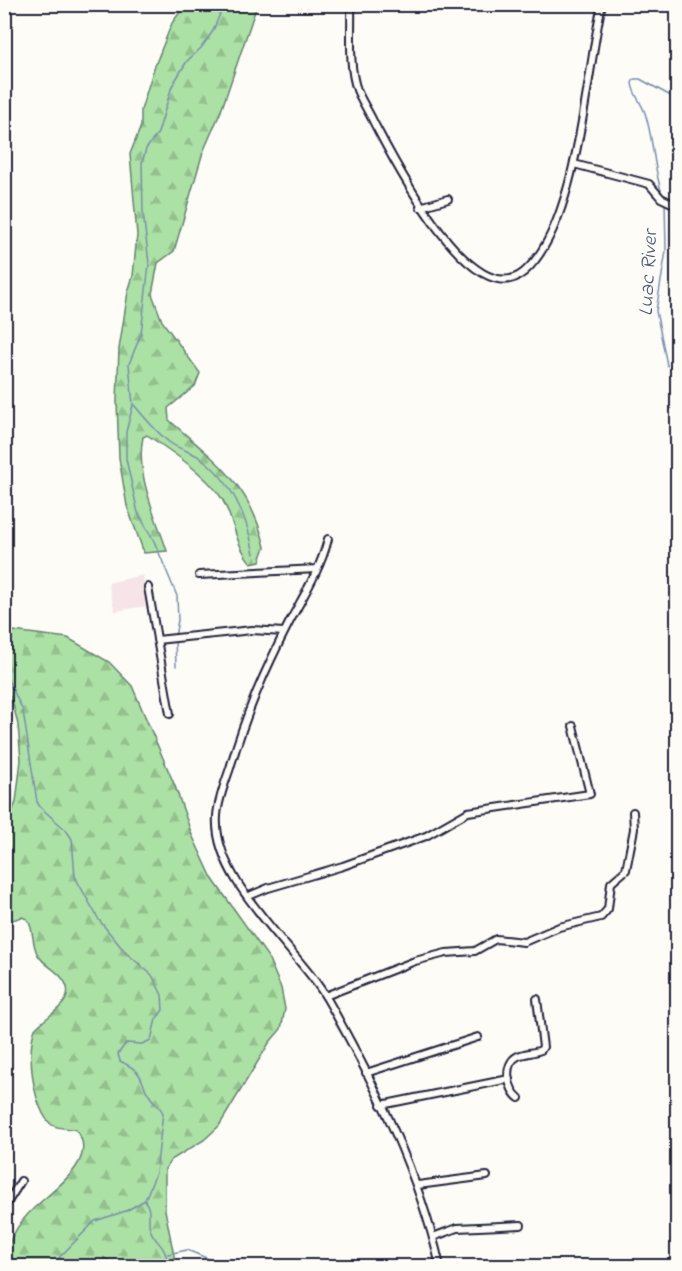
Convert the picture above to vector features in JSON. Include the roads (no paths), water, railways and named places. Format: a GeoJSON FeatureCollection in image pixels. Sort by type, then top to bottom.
{"type":"FeatureCollection","features":[{"type":"Feature","properties":{"kind":"street"},"geometry":{"type":"LineString","coordinates":[[351,4],[354,72],[358,91],[420,207],[447,239],[476,267],[492,277],[509,279],[517,277],[531,265],[554,228],[573,164],[602,4]]}},
{"type":"Feature","properties":{"kind":"street"},"geometry":{"type":"LineString","coordinates":[[573,164],[649,184],[661,198],[678,206]]}},
{"type":"Feature","properties":{"kind":"street"},"geometry":{"type":"LineString","coordinates":[[420,207],[448,199]]}},
{"type":"Feature","properties":{"kind":"street"},"geometry":{"type":"LineString","coordinates":[[328,539],[316,569],[261,675],[248,708],[217,815],[217,829],[226,860],[249,896],[326,996],[366,1073],[418,1185],[440,1266]]}},
{"type":"Feature","properties":{"kind":"street"},"geometry":{"type":"LineString","coordinates":[[199,574],[316,569]]}},
{"type":"Feature","properties":{"kind":"street"},"geometry":{"type":"LineString","coordinates":[[148,587],[170,714]]}},
{"type":"Feature","properties":{"kind":"street"},"geometry":{"type":"LineString","coordinates":[[158,640],[252,630],[284,632]]}},
{"type":"Feature","properties":{"kind":"street"},"geometry":{"type":"LineString","coordinates":[[249,896],[426,836],[468,812],[590,794],[573,726]]}},
{"type":"Feature","properties":{"kind":"street"},"geometry":{"type":"LineString","coordinates":[[326,996],[415,961],[446,953],[475,951],[496,939],[524,942],[565,925],[601,917],[608,909],[611,883],[626,870],[633,837],[633,812]]}},
{"type":"Feature","properties":{"kind":"street"},"geometry":{"type":"LineString","coordinates":[[519,1098],[510,1089],[509,1079],[514,1058],[541,1050],[543,1047],[537,999]]}},
{"type":"Feature","properties":{"kind":"street"},"geometry":{"type":"LineString","coordinates":[[366,1073],[478,1037]]}},
{"type":"Feature","properties":{"kind":"street"},"geometry":{"type":"LineString","coordinates":[[381,1105],[509,1079]]}},
{"type":"Feature","properties":{"kind":"street"},"geometry":{"type":"LineString","coordinates":[[418,1185],[487,1176]]}},
{"type":"Feature","properties":{"kind":"street"},"geometry":{"type":"LineString","coordinates":[[4,1208],[21,1180]]}},
{"type":"Feature","properties":{"kind":"street"},"geometry":{"type":"LineString","coordinates":[[433,1237],[457,1228],[521,1225]]}},
{"type":"Feature","properties":{"kind":"waterway"},"geometry":{"type":"LineString","coordinates":[[175,637],[178,620],[177,596],[154,541],[138,513],[126,459],[126,432],[133,405],[129,364],[141,334],[149,264],[143,212],[142,163],[146,149],[158,133],[172,86],[187,61],[201,48],[213,31],[224,4]]}},
{"type":"Feature","properties":{"kind":"waterway","name":"Luac River"},"geometry":{"type":"LineString","coordinates":[[663,197],[648,123],[632,83],[634,79],[640,79],[678,100]]}},
{"type":"Feature","properties":{"kind":"waterway","name":"Luac River"},"geometry":{"type":"LineString","coordinates":[[665,201],[666,251],[656,311],[667,365],[678,372]]}},
{"type":"Feature","properties":{"kind":"waterway"},"geometry":{"type":"LineString","coordinates":[[134,405],[164,438],[173,445],[198,456],[222,478],[243,514],[254,554]]}},
{"type":"Feature","properties":{"kind":"waterway"},"geometry":{"type":"LineString","coordinates":[[175,640],[176,666]]}},
{"type":"Feature","properties":{"kind":"waterway"},"geometry":{"type":"LineString","coordinates":[[4,671],[23,711],[37,802],[66,830],[72,839],[75,877],[99,920],[125,952],[152,975],[162,995],[163,1010],[156,1019],[151,1040],[142,1044],[126,1043],[118,1054],[120,1061],[139,1074],[147,1091],[163,1113],[156,1173],[145,1200],[126,1211],[95,1221],[51,1266]]}},
{"type":"Feature","properties":{"kind":"waterway"},"geometry":{"type":"LineString","coordinates":[[145,1201],[150,1229],[163,1248],[168,1266]]}},
{"type":"Feature","properties":{"kind":"waterway"},"geometry":{"type":"LineString","coordinates":[[168,1254],[187,1250],[226,1266]]}}]}
